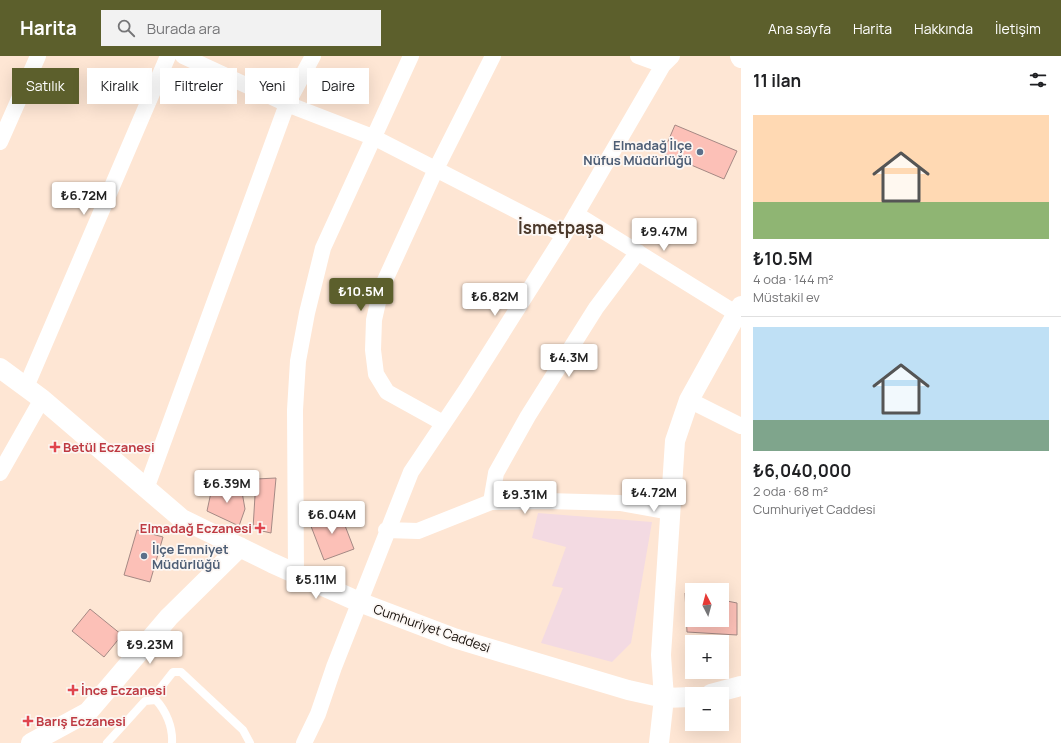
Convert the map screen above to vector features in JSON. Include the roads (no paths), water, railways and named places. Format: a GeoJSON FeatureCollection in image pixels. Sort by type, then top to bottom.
{"type":"FeatureCollection","features":[{"type":"Feature","properties":{"kind":"street"},"geometry":{"type":"LineString","coordinates":[[0,142],[38,56]]}},
{"type":"Feature","properties":{"kind":"street"},"geometry":{"type":"LineString","coordinates":[[26,387],[168,56]]}},
{"type":"Feature","properties":{"kind":"street"},"geometry":{"type":"LineString","coordinates":[[182,56],[245,85]]}},
{"type":"Feature","properties":{"kind":"street"},"geometry":{"type":"LineString","coordinates":[[299,82],[313,56]]}},
{"type":"Feature","properties":{"kind":"street"},"geometry":{"type":"LineString","coordinates":[[296,574],[295,410],[299,354],[307,313],[323,248],[375,138],[411,56]]}},
{"type":"Feature","properties":{"kind":"street"},"geometry":{"type":"LineString","coordinates":[[443,424],[388,392],[376,374],[373,350],[374,320],[381,290],[436,169],[493,56]]}},
{"type":"Feature","properties":{"kind":"street"},"geometry":{"type":"LineString","coordinates":[[304,743],[318,714],[386,530],[410,472],[443,424],[564,235],[668,60],[638,56]]}},
{"type":"Feature","properties":{"kind":"street"},"geometry":{"type":"LineString","coordinates":[[146,489],[287,104],[375,138],[564,235]]}},
{"type":"Feature","properties":{"kind":"street"},"geometry":{"type":"LineString","coordinates":[[576,214],[638,252],[739,310],[689,400],[675,441],[661,655],[664,698],[659,743]]}},
{"type":"Feature","properties":{"kind":"street"},"geometry":{"type":"LineString","coordinates":[[491,502],[496,473],[528,416],[596,308],[638,252]]}},
{"type":"Feature","properties":{"kind":"street","name":"Cumhuriyet Caddesi"},"geometry":{"type":"LineString","coordinates":[[0,368],[42,399],[182,519],[296,574],[359,602],[454,638],[628,690],[664,698],[685,696]]}},
{"type":"Feature","properties":{"kind":"street"},"geometry":{"type":"LineString","coordinates":[[0,473],[42,399]]}},
{"type":"Feature","properties":{"kind":"street"},"geometry":{"type":"LineString","coordinates":[[689,400],[741,426]]}},
{"type":"Feature","properties":{"kind":"street"},"geometry":{"type":"LineString","coordinates":[[386,530],[418,531],[491,502],[546,501],[620,504],[670,512]]}},
{"type":"Feature","properties":{"kind":"street"},"geometry":{"type":"LineString","coordinates":[[38,741],[88,712],[169,617],[240,547]]}},
{"type":"Feature","properties":{"kind":"street"},"geometry":{"type":"LineString","coordinates":[[729,689],[741,686]]}},
{"type":"Feature","properties":{"kind":"lane"},"geometry":{"type":"LineString","coordinates":[[151,700],[173,672],[181,672],[242,730],[250,743]]}},
{"type":"Feature","properties":{"kind":"lane"},"geometry":{"type":"LineString","coordinates":[[107,743],[145,701],[151,700],[156,700],[165,711],[172,737],[172,743]]}},
{"type":"Feature","properties":{"kind":"place","name":"Elmadağ İlçe Nüfus Müdürlüğü"},"geometry":{"type":"Point","coordinates":[700,152]}},
{"type":"Feature","properties":{"kind":"place","name":"Betül Eczanesi"},"geometry":{"type":"Point","coordinates":[55,447]}},
{"type":"Feature","properties":{"kind":"place","name":"Elmadağ Eczanesi"},"geometry":{"type":"Point","coordinates":[260,528]}},
{"type":"Feature","properties":{"kind":"place","name":"İlçe Emniyet Müdürlüğü"},"geometry":{"type":"Point","coordinates":[144,556]}},
{"type":"Feature","properties":{"kind":"place","name":"İnce Eczanesi"},"geometry":{"type":"Point","coordinates":[73,690]}},
{"type":"Feature","properties":{"kind":"place","name":"Barış Eczanesi"},"geometry":{"type":"Point","coordinates":[28,721]}},
{"type":"Feature","properties":{"kind":"district","name":"İsmetpaşa"},"geometry":{"type":"Point","coordinates":[561,227]}}]}
